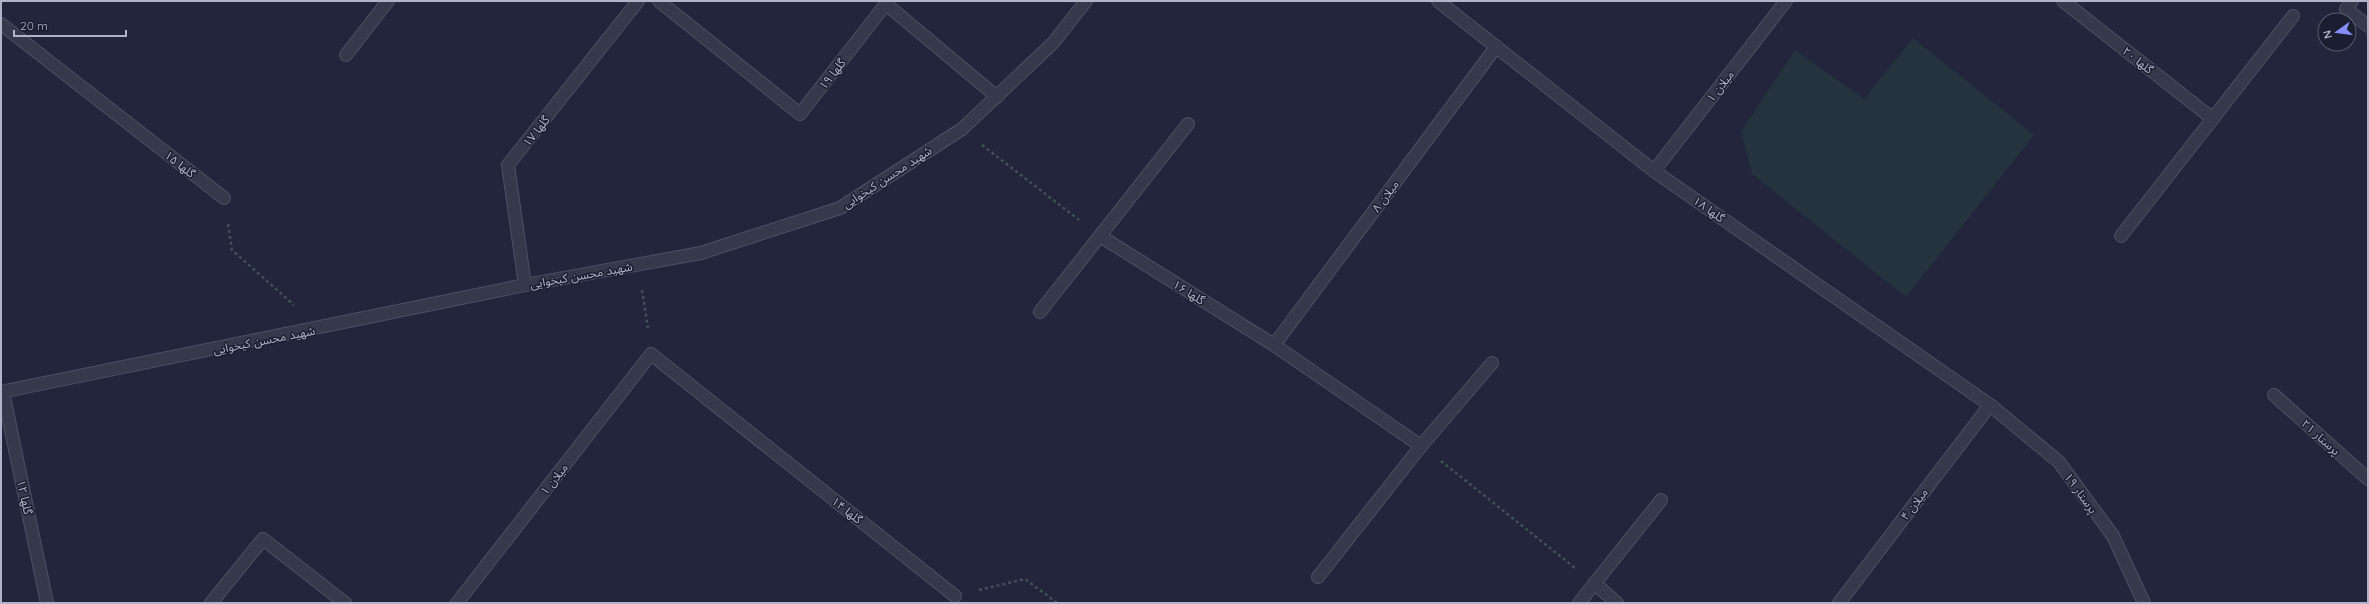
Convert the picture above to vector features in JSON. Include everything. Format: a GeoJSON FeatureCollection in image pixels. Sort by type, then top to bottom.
{"type":"FeatureCollection","features":[{"type":"Feature","properties":{"kind":"street"},"geometry":{"type":"LineString","coordinates":[[346,55],[388,1]]}},
{"type":"Feature","properties":{"kind":"street","name":"گلها ۱۷"},"geometry":{"type":"LineString","coordinates":[[525,285],[508,165],[638,1]]}},
{"type":"Feature","properties":{"kind":"street","name":"گلها ۱۹"},"geometry":{"type":"LineString","coordinates":[[659,1],[800,114],[886,4],[997,97]]}},
{"type":"Feature","properties":{"kind":"street","name":"شهید محسن کیخوایی"},"geometry":{"type":"LineString","coordinates":[[2,392],[321,328],[525,285],[701,253],[840,208],[962,129],[1053,43],[1086,1]]}},
{"type":"Feature","properties":{"kind":"street","name":"گلها ۱۸"},"geometry":{"type":"LineString","coordinates":[[1438,1],[1654,170],[1990,405]]}},
{"type":"Feature","properties":{"kind":"street","name":"میلان ۱"},"geometry":{"type":"LineString","coordinates":[[1654,170],[1786,1]]}},
{"type":"Feature","properties":{"kind":"street","name":"گلها ۲۰"},"geometry":{"type":"LineString","coordinates":[[2063,1],[2213,119]]}},
{"type":"Feature","properties":{"kind":"street"},"geometry":{"type":"LineString","coordinates":[[2352,1],[2346,9],[2368,26]]}},
{"type":"Feature","properties":{"kind":"street"},"geometry":{"type":"LineString","coordinates":[[2121,236],[2293,16]]}},
{"type":"Feature","properties":{"kind":"street","name":"گلها ۱۵"},"geometry":{"type":"LineString","coordinates":[[1,24],[224,198]]}},
{"type":"Feature","properties":{"kind":"street","name":"میلان ۸"},"geometry":{"type":"LineString","coordinates":[[1274,345],[1496,47]]}},
{"type":"Feature","properties":{"kind":"street"},"geometry":{"type":"LineString","coordinates":[[1040,312],[1188,124]]}},
{"type":"Feature","properties":{"kind":"street","name":"گلها ۱۶"},"geometry":{"type":"LineString","coordinates":[[1100,236],[1274,345],[1421,446]]}},
{"type":"Feature","properties":{"kind":"street","name":"میلان ۱"},"geometry":{"type":"LineString","coordinates":[[457,603],[651,354]]}},
{"type":"Feature","properties":{"kind":"street","name":"گلها ۱۴"},"geometry":{"type":"LineString","coordinates":[[651,354],[955,596]]}},
{"type":"Feature","properties":{"kind":"street"},"geometry":{"type":"LineString","coordinates":[[1318,576],[1421,446],[1492,363]]}},
{"type":"Feature","properties":{"kind":"street","name":"گلها ۱۲"},"geometry":{"type":"LineString","coordinates":[[2,392],[47,603]]}},
{"type":"Feature","properties":{"kind":"street","name":"پرستار ۲۱"},"geometry":{"type":"LineString","coordinates":[[2274,395],[2368,478]]}},
{"type":"Feature","properties":{"kind":"street","name":"میلان ۴"},"geometry":{"type":"LineString","coordinates":[[1839,603],[1990,405]]}},
{"type":"Feature","properties":{"kind":"street","name":"پرستار ۱۹"},"geometry":{"type":"LineString","coordinates":[[1990,405],[2059,462],[2113,536],[2144,603]]}},
{"type":"Feature","properties":{"kind":"street"},"geometry":{"type":"LineString","coordinates":[[1579,603],[1660,500]]}},
{"type":"Feature","properties":{"kind":"street"},"geometry":{"type":"LineString","coordinates":[[211,603],[263,539],[345,603]]}},
{"type":"Feature","properties":{"kind":"street"},"geometry":{"type":"LineString","coordinates":[[1594,583],[1617,603]]}},
{"type":"Feature","properties":{"kind":"path"},"geometry":{"type":"LineString","coordinates":[[962,129],[1100,236]]}},
{"type":"Feature","properties":{"kind":"path"},"geometry":{"type":"LineString","coordinates":[[224,198],[232,250],[321,328]]}},
{"type":"Feature","properties":{"kind":"path"},"geometry":{"type":"LineString","coordinates":[[638,264],[651,354]]}},
{"type":"Feature","properties":{"kind":"path"},"geometry":{"type":"LineString","coordinates":[[1421,446],[1594,583]]}},
{"type":"Feature","properties":{"kind":"path"},"geometry":{"type":"LineString","coordinates":[[955,596],[1025,579],[1057,603]]}},
{"type":"Feature","properties":{"kind":"shaded area"},"geometry":{"type":"Polygon","coordinates":[[[1913,38],[2034,135],[1906,297],[1752,174],[1741,132],[1795,50],[1864,99],[1913,38]]]}}]}
